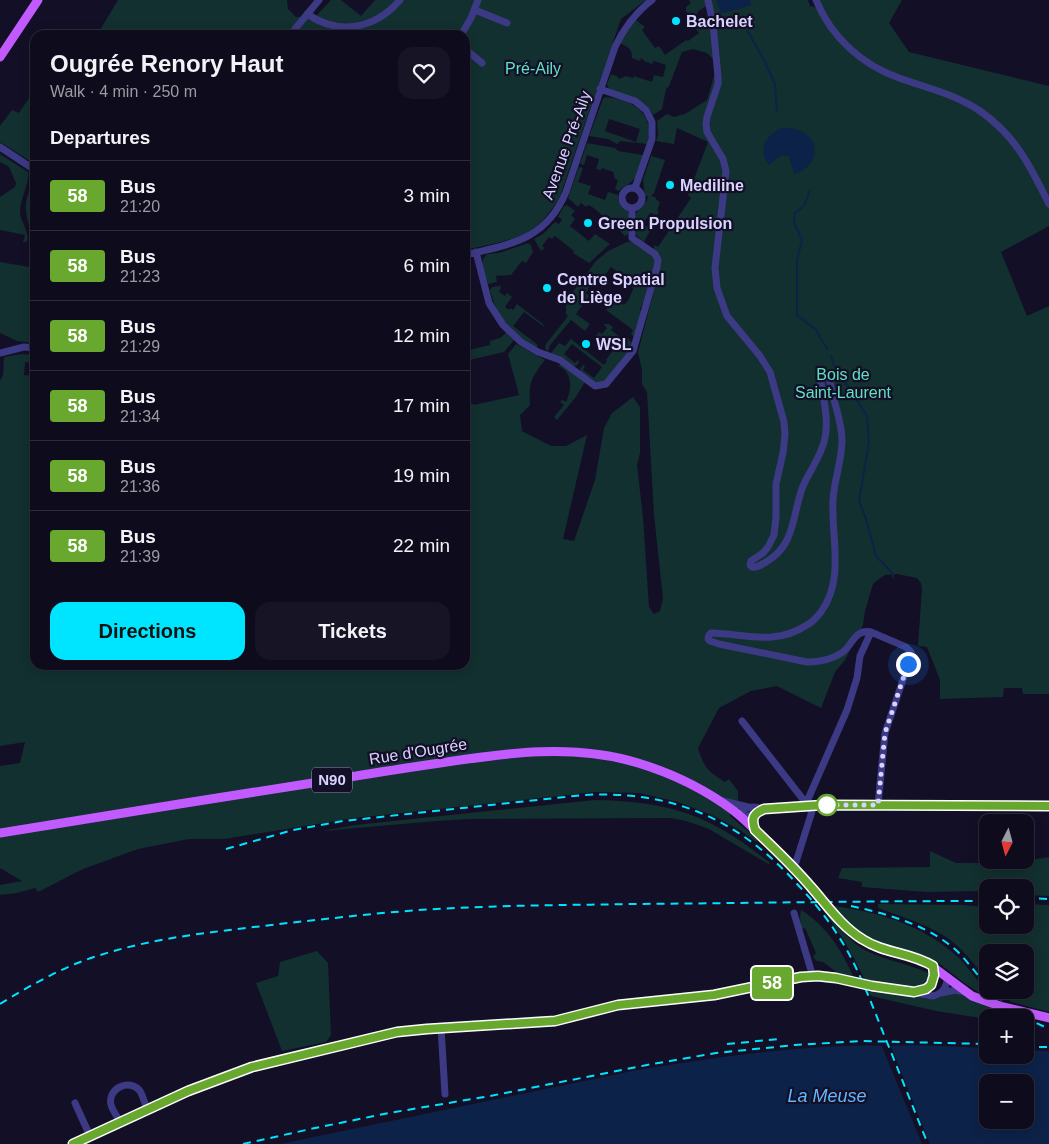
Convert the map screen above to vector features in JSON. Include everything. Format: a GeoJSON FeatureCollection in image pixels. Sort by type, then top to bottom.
{"type":"FeatureCollection","features":[{"type":"Feature","properties":{"kind":"main road"},"geometry":{"type":"LineString","coordinates":[[0,57],[38,0]]}},
{"type":"Feature","properties":{"kind":"main road","name":"Rue d'Ougrée"},"geometry":{"type":"LineString","coordinates":[[0,833],[468,758],[537,751],[584,752],[636,762],[663,772],[715,799],[740,816]]}},
{"type":"Feature","properties":{"kind":"main road","name":"N90"},"geometry":{"type":"LineString","coordinates":[[740,816],[812,887],[852,932],[884,950],[917,958],[933,966],[967,992],[989,1003],[1049,1018]]}},
{"type":"Feature","properties":{"kind":"street"},"geometry":{"type":"LineString","coordinates":[[294,30],[319,0]]}},
{"type":"Feature","properties":{"kind":"street"},"geometry":{"type":"LineString","coordinates":[[307,14],[317,21],[331,25],[358,26],[384,15],[400,0]]}},
{"type":"Feature","properties":{"kind":"street"},"geometry":{"type":"LineString","coordinates":[[464,30],[475,10],[478,0]]}},
{"type":"Feature","properties":{"kind":"street","name":"Avenue Pré-Aily"},"geometry":{"type":"LineString","coordinates":[[470,254],[518,242],[545,225],[557,211],[566,192],[615,47],[626,27],[642,7],[652,0]]}},
{"type":"Feature","properties":{"kind":"street"},"geometry":{"type":"LineString","coordinates":[[708,0],[713,24],[718,84],[706,124],[707,132],[723,159],[726,171],[715,268],[717,288],[727,316],[760,356],[770,372],[786,435],[784,453],[776,484],[774,535],[763,553],[751,561],[750,565],[752,567],[755,568],[764,564],[777,555],[788,540],[794,524],[802,489],[823,448],[827,429],[820,377],[822,374],[826,373],[829,377],[841,427],[842,440],[833,502],[835,577],[832,591],[824,607],[808,625],[784,636],[759,638],[711,634],[708,639],[719,644],[807,662],[833,658],[864,631],[909,649],[911,656],[885,733],[878,805]]}},
{"type":"Feature","properties":{"kind":"street"},"geometry":{"type":"LineString","coordinates":[[816,0],[820,10],[835,33],[868,64],[899,78],[960,99],[993,120],[1009,136],[1020,151],[1049,204]]}},
{"type":"Feature","properties":{"kind":"street"},"geometry":{"type":"LineString","coordinates":[[475,10],[507,23]]}},
{"type":"Feature","properties":{"kind":"street"},"geometry":{"type":"LineString","coordinates":[[470,53],[482,63]]}},
{"type":"Feature","properties":{"kind":"street"},"geometry":{"type":"LineString","coordinates":[[600,89],[635,101],[646,110],[652,122],[652,139],[635,188]]}},
{"type":"Feature","properties":{"kind":"street"},"geometry":{"type":"LineString","coordinates":[[0,147],[30,167]]}},
{"type":"Feature","properties":{"kind":"street"},"geometry":{"type":"LineString","coordinates":[[635,188],[641,194],[642,200],[638,206],[632,208],[624,203],[622,197],[625,191],[635,188]]}},
{"type":"Feature","properties":{"kind":"street"},"geometry":{"type":"LineString","coordinates":[[476,252],[489,303],[503,325],[520,342],[538,352],[560,360],[595,386],[606,384],[633,351],[657,267],[658,260],[654,254],[632,238],[632,208]]}},
{"type":"Feature","properties":{"kind":"street"},"geometry":{"type":"LineString","coordinates":[[0,354],[24,347],[30,348]]}},
{"type":"Feature","properties":{"kind":"street"},"geometry":{"type":"LineString","coordinates":[[742,721],[806,803],[847,710],[857,678],[860,656],[870,632]]}},
{"type":"Feature","properties":{"kind":"street","name":"Rue d'Ougrée"},"geometry":{"type":"LineString","coordinates":[[715,799],[740,806],[758,807],[761,811]]}},
{"type":"Feature","properties":{"kind":"street","name":"Rue d'Ougrée"},"geometry":{"type":"LineString","coordinates":[[740,816],[748,816],[761,811],[806,803],[814,805],[1049,806]]}},
{"type":"Feature","properties":{"kind":"street"},"geometry":{"type":"LineString","coordinates":[[796,862],[814,805]]}},
{"type":"Feature","properties":{"kind":"street"},"geometry":{"type":"LineString","coordinates":[[740,816],[744,809],[751,807]]}},
{"type":"Feature","properties":{"kind":"street"},"geometry":{"type":"LineString","coordinates":[[755,830],[753,821],[761,811]]}},
{"type":"Feature","properties":{"kind":"street"},"geometry":{"type":"LineString","coordinates":[[794,913],[812,977]]}},
{"type":"Feature","properties":{"kind":"street"},"geometry":{"type":"LineString","coordinates":[[914,992],[928,988],[934,975],[933,966]]}},
{"type":"Feature","properties":{"kind":"street"},"geometry":{"type":"LineString","coordinates":[[933,979],[938,975],[946,976],[945,988],[941,993]]}},
{"type":"Feature","properties":{"kind":"street"},"geometry":{"type":"LineString","coordinates":[[73,1144],[197,1087],[259,1065],[397,1032],[555,1021],[618,1005],[714,995],[791,979],[812,977],[836,978],[930,996],[956,990],[967,992]]}},
{"type":"Feature","properties":{"kind":"street"},"geometry":{"type":"LineString","coordinates":[[441,1028],[445,1094]]}},
{"type":"Feature","properties":{"kind":"street"},"geometry":{"type":"LineString","coordinates":[[121,1122],[111,1105],[114,1092],[120,1086],[131,1085],[136,1088],[140,1092],[148,1110]]}},
{"type":"Feature","properties":{"kind":"street"},"geometry":{"type":"LineString","coordinates":[[75,1103],[90,1136]]}},
{"type":"Feature","properties":{"kind":"green space","name":"Pré-Aily"},"geometry":{"type":"Polygon","coordinates":[[[118,0],[287,0],[288,9],[296,17],[317,15],[331,0],[341,0],[361,16],[375,0],[646,0],[621,19],[559,199],[539,224],[529,232],[502,242],[470,249],[470,30],[100,30],[118,0]]]}},
{"type":"Feature","properties":{"kind":"green space","name":"Bois de Saint-Laurent"},"geometry":{"type":"Polygon","coordinates":[[[689,0],[808,0],[810,6],[822,9],[819,0],[902,0],[889,23],[909,52],[1049,86],[1049,226],[1001,252],[1027,316],[1049,306],[1049,694],[1023,694],[1022,688],[1004,688],[1003,697],[940,699],[940,680],[927,647],[918,646],[921,583],[917,578],[897,574],[885,575],[873,584],[863,625],[845,660],[835,672],[821,708],[777,686],[751,691],[719,708],[698,748],[704,764],[710,771],[725,782],[729,779],[738,791],[738,802],[730,816],[758,840],[756,842],[740,830],[712,815],[678,802],[639,793],[595,792],[354,818],[224,839],[189,839],[138,849],[83,869],[38,892],[35,888],[0,895],[0,885],[22,881],[0,868],[0,766],[20,763],[25,742],[0,746],[0,381],[3,375],[4,357],[30,355],[30,362],[25,362],[24,375],[30,376],[30,670],[470,670],[470,402],[474,405],[519,395],[508,354],[516,344],[545,360],[532,381],[530,405],[520,415],[522,431],[551,446],[566,446],[587,435],[563,539],[574,541],[595,480],[604,428],[612,413],[633,397],[640,407],[640,453],[637,465],[643,517],[649,607],[654,614],[660,611],[663,598],[654,515],[647,392],[642,384],[642,370],[638,352],[661,264],[661,258],[654,250],[654,245],[658,247],[691,198],[688,195],[708,142],[677,128],[674,144],[656,141],[658,135],[657,121],[667,114],[674,117],[685,114],[707,100],[716,68],[714,60],[707,53],[693,49],[682,52],[669,86],[666,89],[662,109],[653,115],[648,107],[636,99],[609,89],[607,84],[611,74],[619,79],[626,76],[633,78],[634,76],[652,82],[654,75],[663,77],[666,65],[654,61],[652,64],[641,58],[640,61],[632,58],[629,49],[620,43],[625,33],[636,20],[645,27],[642,30],[655,48],[659,46],[665,55],[699,33],[696,29],[708,20],[707,6],[698,11],[693,21],[686,11],[686,7],[691,3],[689,0]]]}},
{"type":"Feature","properties":{"kind":"green space"},"geometry":{"type":"Polygon","coordinates":[[[30,96],[30,161],[0,142],[0,126],[12,110],[19,113],[30,96]]]}},
{"type":"Feature","properties":{"kind":"green space"},"geometry":{"type":"Polygon","coordinates":[[[605,97],[615,98],[640,110],[648,124],[647,144],[620,141],[617,144],[608,139],[589,136],[605,97]],[[609,119],[605,131],[636,142],[640,129],[609,119]]]}},
{"type":"Feature","properties":{"kind":"green space"},"geometry":{"type":"Polygon","coordinates":[[[587,143],[643,155],[636,176],[619,191],[615,189],[618,180],[615,179],[613,172],[602,168],[601,170],[596,169],[599,159],[587,155],[584,165],[580,164],[587,143]]]}},
{"type":"Feature","properties":{"kind":"green space"},"geometry":{"type":"Polygon","coordinates":[[[0,154],[28,172],[28,181],[20,211],[28,238],[27,242],[23,242],[25,235],[0,231],[0,197],[15,187],[16,183],[9,167],[0,162],[0,154]]]}},
{"type":"Feature","properties":{"kind":"green space"},"geometry":{"type":"Polygon","coordinates":[[[651,156],[665,160],[654,193],[651,196],[660,202],[657,211],[659,211],[657,215],[650,213],[643,224],[651,229],[644,242],[636,234],[635,217],[647,201],[648,196],[645,196],[643,180],[651,156]]]}},
{"type":"Feature","properties":{"kind":"green space"},"geometry":{"type":"Polygon","coordinates":[[[579,167],[583,168],[578,182],[591,186],[588,194],[605,200],[608,192],[618,195],[620,203],[629,214],[630,227],[628,235],[625,236],[591,206],[588,205],[586,207],[581,203],[578,207],[568,198],[579,167]]]}},
{"type":"Feature","properties":{"kind":"green space"},"geometry":{"type":"Polygon","coordinates":[[[30,191],[30,226],[26,214],[30,191]]]}},
{"type":"Feature","properties":{"kind":"green space"},"geometry":{"type":"Polygon","coordinates":[[[567,205],[575,211],[571,215],[575,219],[570,226],[589,241],[595,234],[610,244],[589,263],[573,253],[574,251],[555,236],[552,239],[549,237],[542,246],[545,248],[541,251],[534,239],[543,234],[555,222],[559,224],[562,219],[558,217],[564,206],[567,205]]]}},
{"type":"Feature","properties":{"kind":"green space"},"geometry":{"type":"Polygon","coordinates":[[[627,242],[635,243],[654,258],[654,268],[650,284],[640,309],[634,337],[631,334],[633,330],[606,310],[613,296],[624,305],[633,289],[631,282],[611,267],[599,283],[591,283],[586,293],[589,296],[576,314],[590,324],[585,331],[571,320],[550,345],[548,352],[545,348],[546,344],[568,316],[566,314],[566,301],[596,261],[608,251],[627,242]]]}},
{"type":"Feature","properties":{"kind":"green space"},"geometry":{"type":"Polygon","coordinates":[[[528,243],[531,245],[533,252],[526,263],[522,261],[511,275],[496,276],[497,282],[488,284],[482,267],[483,259],[487,254],[499,253],[528,243]]]}},
{"type":"Feature","properties":{"kind":"green space"},"geometry":{"type":"Polygon","coordinates":[[[0,262],[30,267],[30,342],[17,341],[0,333],[0,262]]]}},
{"type":"Feature","properties":{"kind":"green space"},"geometry":{"type":"Polygon","coordinates":[[[500,286],[499,292],[505,296],[507,293],[512,297],[505,307],[513,310],[517,304],[544,325],[524,312],[513,326],[538,345],[536,348],[513,331],[496,308],[490,290],[492,287],[500,286]]]}},
{"type":"Feature","properties":{"kind":"green space"},"geometry":{"type":"Polygon","coordinates":[[[605,324],[613,327],[611,330],[625,341],[628,338],[632,343],[632,347],[605,381],[595,383],[581,372],[580,369],[583,365],[585,366],[583,370],[594,378],[602,367],[572,344],[564,354],[575,363],[578,360],[579,362],[576,366],[573,366],[563,358],[550,354],[559,343],[565,346],[571,339],[604,365],[614,349],[604,339],[600,342],[594,338],[599,332],[602,334],[607,328],[605,324]]]}},
{"type":"Feature","properties":{"kind":"green space"},"geometry":{"type":"Polygon","coordinates":[[[506,333],[514,340],[504,352],[470,360],[470,350],[490,345],[490,341],[500,338],[506,333]]]}},
{"type":"Feature","properties":{"kind":"green space"},"geometry":{"type":"Polygon","coordinates":[[[562,364],[585,382],[557,420],[554,417],[564,405],[560,402],[562,400],[566,402],[570,387],[569,376],[563,368],[558,366],[562,364]]]}},
{"type":"Feature","properties":{"kind":"green space"},"geometry":{"type":"Polygon","coordinates":[[[595,800],[660,806],[691,815],[733,836],[769,862],[770,865],[709,829],[671,818],[469,819],[322,831],[355,825],[595,800]]]}},
{"type":"Feature","properties":{"kind":"green space"},"geometry":{"type":"Polygon","coordinates":[[[930,851],[956,863],[979,863],[979,869],[1034,869],[1034,859],[1049,857],[1049,896],[1034,895],[1034,879],[979,879],[979,891],[926,892],[862,887],[862,882],[838,878],[842,868],[930,867],[930,851]]]}},
{"type":"Feature","properties":{"kind":"green space"},"geometry":{"type":"Polygon","coordinates":[[[878,904],[979,906],[979,934],[1034,934],[1034,904],[1049,905],[1049,1012],[1011,1002],[1008,999],[1034,999],[1034,944],[979,944],[979,970],[950,939],[919,923],[878,908],[878,904]]]}},
{"type":"Feature","properties":{"kind":"green space"},"geometry":{"type":"Polygon","coordinates":[[[834,906],[868,912],[901,922],[931,937],[959,958],[979,981],[979,992],[930,958],[880,944],[865,936],[845,919],[834,906]]]}},
{"type":"Feature","properties":{"kind":"green space"},"geometry":{"type":"Polygon","coordinates":[[[825,908],[856,944],[872,953],[932,975],[931,984],[919,988],[865,981],[846,944],[823,910],[825,908]]]}},
{"type":"Feature","properties":{"kind":"green space"},"geometry":{"type":"Polygon","coordinates":[[[801,910],[826,931],[844,958],[854,978],[839,974],[813,957],[816,953],[805,928],[801,929],[801,910]]]}},
{"type":"Feature","properties":{"kind":"green space"},"geometry":{"type":"Polygon","coordinates":[[[317,951],[328,963],[331,1035],[326,1042],[282,1051],[256,983],[278,976],[280,962],[317,951]]]}},
{"type":"Feature","properties":{"kind":"green space"},"geometry":{"type":"Polygon","coordinates":[[[867,989],[929,999],[958,992],[1004,1009],[979,1009],[979,1018],[936,1011],[871,996],[867,989]]]}},
{"type":"Feature","properties":{"kind":"water"},"geometry":{"type":"Polygon","coordinates":[[[716,0],[750,0],[751,5],[721,13],[716,0]]]}},
{"type":"Feature","properties":{"kind":"water"},"geometry":{"type":"Polygon","coordinates":[[[781,128],[801,131],[813,142],[815,148],[812,161],[802,171],[794,174],[789,157],[783,155],[769,165],[765,159],[764,144],[775,131],[781,128]]]}},
{"type":"Feature","properties":{"kind":"water","name":"La Meuse"},"geometry":{"type":"Polygon","coordinates":[[[918,1045],[979,1048],[979,1064],[1034,1064],[1034,1050],[1049,1051],[1049,1144],[280,1144],[637,1070],[790,1049],[918,1045]]]}},
{"type":"Feature","properties":{"kind":"pier"},"geometry":{"type":"Polygon","coordinates":[[[881,1044],[890,1044],[930,1144],[922,1144],[881,1044]]]}},
{"type":"Feature","properties":{"kind":"waterway"},"geometry":{"type":"LineString","coordinates":[[747,30],[775,84],[777,112]]}},
{"type":"Feature","properties":{"kind":"waterway"},"geometry":{"type":"LineString","coordinates":[[810,190],[804,206],[795,213],[794,223],[802,240],[797,260],[797,315],[816,330],[827,349]]}},
{"type":"Feature","properties":{"kind":"waterway"},"geometry":{"type":"LineString","coordinates":[[831,356],[834,365],[867,416],[869,442],[859,501],[876,556],[893,574],[893,577]]}},
{"type":"Feature","properties":{"kind":"railway"},"geometry":{"type":"LineString","coordinates":[[226,849],[293,830],[343,821],[583,795],[615,795],[646,798],[675,804],[702,813],[728,826],[752,842],[775,862],[805,893],[831,925],[848,952],[863,982],[928,1144]]}},
{"type":"Feature","properties":{"kind":"railway"},"geometry":{"type":"LineString","coordinates":[[1034,898],[1049,899]]}},
{"type":"Feature","properties":{"kind":"railway"},"geometry":{"type":"LineString","coordinates":[[0,1004],[65,968],[127,947],[207,933],[351,916],[437,909],[524,906],[979,901]]}},
{"type":"Feature","properties":{"kind":"railway"},"geometry":{"type":"LineString","coordinates":[[851,906],[893,917],[933,934],[957,951],[979,976]]}},
{"type":"Feature","properties":{"kind":"railway"},"geometry":{"type":"LineString","coordinates":[[1034,1022],[1049,1029]]}},
{"type":"Feature","properties":{"kind":"railway"},"geometry":{"type":"LineString","coordinates":[[727,1044],[779,1039]]}},
{"type":"Feature","properties":{"kind":"railway"},"geometry":{"type":"LineString","coordinates":[[243,1144],[389,1113],[490,1096],[716,1053],[861,1041],[979,1044]]}},
{"type":"Feature","properties":{"kind":"railway"},"geometry":{"type":"LineString","coordinates":[[1034,1047],[1049,1047]]}},
{"type":"Feature","properties":{"kind":"bus line","name":"58"},"geometry":{"type":"LineString","coordinates":[[73,1144],[188,1091],[252,1067],[397,1032],[555,1021],[618,1005],[714,995],[801,977],[836,978],[887,989],[922,991],[928,988],[932,982],[934,975],[933,966],[917,958],[876,947],[852,932],[802,877],[755,830],[753,821],[755,815],[764,809],[823,805],[1049,806]]}},
{"type":"Feature","properties":{"kind":"place","name":"Bachelet"},"geometry":{"type":"Point","coordinates":[676,21]}},
{"type":"Feature","properties":{"kind":"place","name":"Mediline"},"geometry":{"type":"Point","coordinates":[670,185]}},
{"type":"Feature","properties":{"kind":"place","name":"Green Propulsion"},"geometry":{"type":"Point","coordinates":[588,223]}},
{"type":"Feature","properties":{"kind":"place","name":"Centre Spatial de Liège"},"geometry":{"type":"Point","coordinates":[547,288]}},
{"type":"Feature","properties":{"kind":"place","name":"WSL"},"geometry":{"type":"Point","coordinates":[586,344]}},
{"type":"Feature","properties":{"kind":"route"},"geometry":{"type":"LineString","coordinates":[[827,805],[823,805],[878,805],[885,733],[908,664]]}}]}
